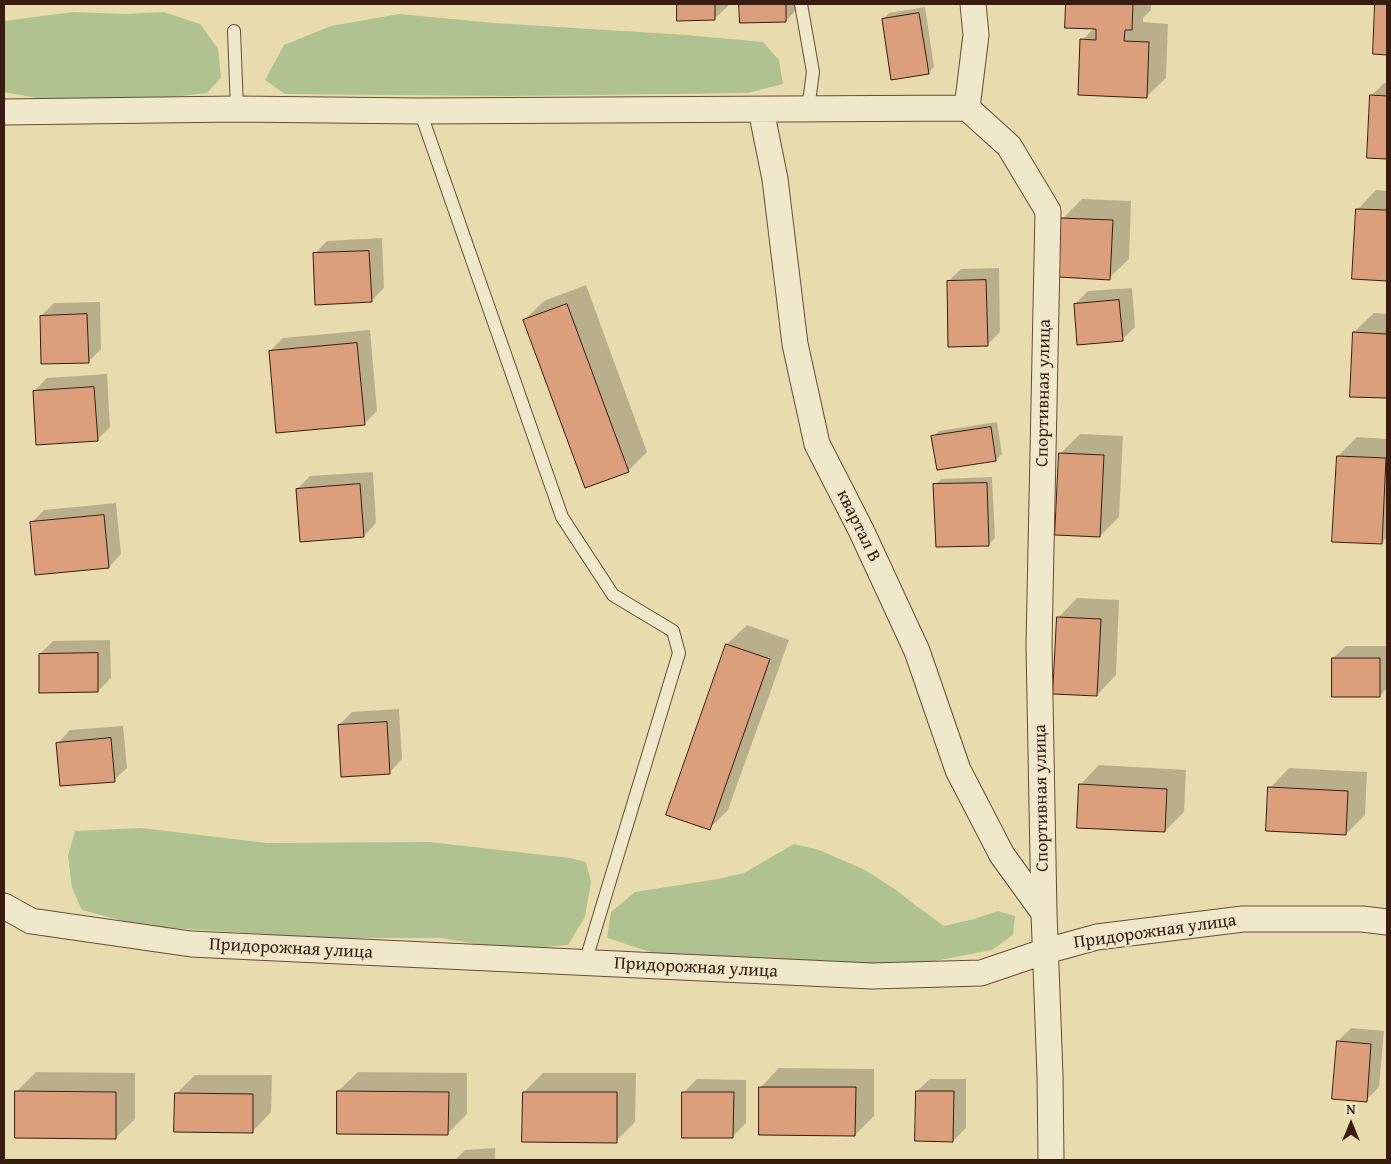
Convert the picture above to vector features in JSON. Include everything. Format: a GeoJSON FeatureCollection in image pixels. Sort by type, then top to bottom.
{"type":"FeatureCollection","features":[{"type":"Feature","properties":{"kind":"street"},"geometry":{"type":"LineString","coordinates":[[4,112],[237,109],[420,111],[967,108],[976,35],[973,4]]}},
{"type":"Feature","properties":{"kind":"street","name":"Спортивная улица"},"geometry":{"type":"LineString","coordinates":[[967,108],[1008,146],[1048,211],[1039,646],[1051,1160]]}},
{"type":"Feature","properties":{"kind":"street","name":"квартал В"},"geometry":{"type":"LineString","coordinates":[[761,110],[775,180],[795,344],[817,444],[861,530],[917,652],[958,770],[1002,855],[1044,913]]}},
{"type":"Feature","properties":{"kind":"street","name":"Придорожная улица"},"geometry":{"type":"LineString","coordinates":[[4,906],[31,921],[191,944],[882,976],[981,973],[1046,951],[1097,937],[1243,919],[1362,919],[1387,922]]}},
{"type":"Feature","properties":{"kind":"lane"},"geometry":{"type":"LineString","coordinates":[[801,4],[813,72],[808,109]]}},
{"type":"Feature","properties":{"kind":"lane"},"geometry":{"type":"LineString","coordinates":[[234,31],[237,109]]}},
{"type":"Feature","properties":{"kind":"lane"},"geometry":{"type":"LineString","coordinates":[[420,111],[562,517],[613,595],[673,631],[680,653],[585,963]]}},
{"type":"Feature","properties":{"kind":"green space"},"geometry":{"type":"Polygon","coordinates":[[[73,12],[126,14],[163,12],[200,24],[218,49],[221,78],[207,93],[181,96],[131,99],[37,98],[4,92],[4,21],[73,12]]]}},
{"type":"Feature","properties":{"kind":"green space"},"geometry":{"type":"Polygon","coordinates":[[[399,14],[494,23],[687,35],[763,42],[779,60],[783,84],[748,93],[509,96],[285,94],[265,80],[284,45],[331,26],[399,14]]]}},
{"type":"Feature","properties":{"kind":"green space"},"geometry":{"type":"Polygon","coordinates":[[[141,828],[267,843],[429,842],[570,858],[586,862],[591,882],[585,917],[568,945],[513,950],[441,938],[324,938],[142,926],[82,910],[72,888],[68,856],[75,831],[141,828]]]}},
{"type":"Feature","properties":{"kind":"green space"},"geometry":{"type":"Polygon","coordinates":[[[794,844],[819,850],[865,870],[896,890],[944,926],[998,911],[1015,916],[1013,935],[992,950],[924,963],[843,968],[704,959],[654,953],[607,938],[611,912],[635,892],[744,873],[794,844]]]}},
{"type":"Feature","properties":{"kind":"building"},"geometry":{"type":"Polygon","coordinates":[[[677,4],[715,4],[715,20],[677,21],[677,4]]]}},
{"type":"Feature","properties":{"kind":"building"},"geometry":{"type":"Polygon","coordinates":[[[739,4],[786,4],[786,22],[740,23],[739,4]]]}},
{"type":"Feature","properties":{"kind":"building"},"geometry":{"type":"Polygon","coordinates":[[[1066,4],[1133,4],[1132,30],[1125,30],[1124,41],[1149,42],[1147,98],[1078,95],[1080,39],[1096,40],[1096,29],[1065,28],[1066,4]]]}},
{"type":"Feature","properties":{"kind":"building"},"geometry":{"type":"Polygon","coordinates":[[[1375,4],[1387,4],[1387,55],[1373,54],[1375,4]]]}},
{"type":"Feature","properties":{"kind":"building"},"geometry":{"type":"Polygon","coordinates":[[[919,13],[929,74],[891,80],[882,19],[919,13]]]}},
{"type":"Feature","properties":{"kind":"building"},"geometry":{"type":"Polygon","coordinates":[[[1370,95],[1387,96],[1387,159],[1367,158],[1370,95]]]}},
{"type":"Feature","properties":{"kind":"building"},"geometry":{"type":"Polygon","coordinates":[[[1356,209],[1387,210],[1387,281],[1352,279],[1356,209]]]}},
{"type":"Feature","properties":{"kind":"building"},"geometry":{"type":"Polygon","coordinates":[[[1061,218],[1113,220],[1110,280],[1059,277],[1061,218]]]}},
{"type":"Feature","properties":{"kind":"building"},"geometry":{"type":"Polygon","coordinates":[[[369,251],[372,302],[315,305],[313,253],[369,251]]]}},
{"type":"Feature","properties":{"kind":"building"},"geometry":{"type":"Polygon","coordinates":[[[986,280],[988,346],[948,347],[947,281],[986,280]]]}},
{"type":"Feature","properties":{"kind":"building"},"geometry":{"type":"Polygon","coordinates":[[[1119,300],[1123,341],[1077,345],[1074,304],[1119,300]]]}},
{"type":"Feature","properties":{"kind":"building"},"geometry":{"type":"Polygon","coordinates":[[[567,304],[629,472],[585,488],[523,320],[567,304]]]}},
{"type":"Feature","properties":{"kind":"building"},"geometry":{"type":"Polygon","coordinates":[[[87,314],[89,363],[41,364],[40,316],[87,314]]]}},
{"type":"Feature","properties":{"kind":"building"},"geometry":{"type":"Polygon","coordinates":[[[1353,332],[1387,334],[1387,398],[1350,397],[1353,332]]]}},
{"type":"Feature","properties":{"kind":"building"},"geometry":{"type":"Polygon","coordinates":[[[357,343],[365,425],[276,433],[269,351],[357,343]]]}},
{"type":"Feature","properties":{"kind":"building"},"geometry":{"type":"Polygon","coordinates":[[[94,387],[98,441],[36,445],[33,391],[94,387]]]}},
{"type":"Feature","properties":{"kind":"building"},"geometry":{"type":"Polygon","coordinates":[[[991,427],[996,461],[937,470],[931,436],[991,427]]]}},
{"type":"Feature","properties":{"kind":"building"},"geometry":{"type":"Polygon","coordinates":[[[1059,453],[1104,455],[1100,537],[1055,535],[1059,453]]]}},
{"type":"Feature","properties":{"kind":"building"},"geometry":{"type":"Polygon","coordinates":[[[1337,456],[1386,458],[1382,544],[1332,542],[1337,456]]]}},
{"type":"Feature","properties":{"kind":"building"},"geometry":{"type":"Polygon","coordinates":[[[987,483],[989,546],[936,547],[933,484],[987,483]]]}},
{"type":"Feature","properties":{"kind":"building"},"geometry":{"type":"Polygon","coordinates":[[[360,484],[364,537],[300,542],[296,489],[360,484]]]}},
{"type":"Feature","properties":{"kind":"building"},"geometry":{"type":"Polygon","coordinates":[[[104,515],[109,568],[35,575],[30,522],[104,515]]]}},
{"type":"Feature","properties":{"kind":"building"},"geometry":{"type":"Polygon","coordinates":[[[1057,617],[1101,619],[1097,696],[1053,694],[1057,617]]]}},
{"type":"Feature","properties":{"kind":"building"},"geometry":{"type":"Polygon","coordinates":[[[726,644],[770,659],[710,830],[666,815],[726,644]]]}},
{"type":"Feature","properties":{"kind":"building"},"geometry":{"type":"Polygon","coordinates":[[[98,653],[98,692],[39,693],[39,654],[98,653]]]}},
{"type":"Feature","properties":{"kind":"building"},"geometry":{"type":"Polygon","coordinates":[[[1332,658],[1380,658],[1380,697],[1332,697],[1332,658]]]}},
{"type":"Feature","properties":{"kind":"building"},"geometry":{"type":"Polygon","coordinates":[[[387,722],[390,774],[341,777],[338,725],[387,722]]]}},
{"type":"Feature","properties":{"kind":"building"},"geometry":{"type":"Polygon","coordinates":[[[111,738],[115,782],[60,786],[56,743],[111,738]]]}},
{"type":"Feature","properties":{"kind":"building"},"geometry":{"type":"Polygon","coordinates":[[[1079,784],[1167,789],[1165,832],[1077,828],[1079,784]]]}},
{"type":"Feature","properties":{"kind":"building"},"geometry":{"type":"Polygon","coordinates":[[[1268,787],[1348,791],[1346,835],[1266,831],[1268,787]]]}},
{"type":"Feature","properties":{"kind":"building"},"geometry":{"type":"Polygon","coordinates":[[[1337,1041],[1371,1044],[1367,1102],[1332,1099],[1337,1041]]]}},
{"type":"Feature","properties":{"kind":"building"},"geometry":{"type":"Polygon","coordinates":[[[759,1087],[856,1087],[855,1136],[759,1135],[759,1087]]]}},
{"type":"Feature","properties":{"kind":"building"},"geometry":{"type":"Polygon","coordinates":[[[15,1091],[116,1092],[116,1139],[15,1138],[15,1091]]]}},
{"type":"Feature","properties":{"kind":"building"},"geometry":{"type":"Polygon","coordinates":[[[337,1091],[449,1092],[448,1135],[337,1134],[337,1091]]]}},
{"type":"Feature","properties":{"kind":"building"},"geometry":{"type":"Polygon","coordinates":[[[916,1091],[954,1091],[953,1142],[915,1141],[916,1091]]]}},
{"type":"Feature","properties":{"kind":"building"},"geometry":{"type":"Polygon","coordinates":[[[523,1092],[617,1092],[617,1143],[522,1142],[523,1092]]]}},
{"type":"Feature","properties":{"kind":"building"},"geometry":{"type":"Polygon","coordinates":[[[682,1092],[734,1092],[733,1138],[682,1138],[682,1092]]]}},
{"type":"Feature","properties":{"kind":"building"},"geometry":{"type":"Polygon","coordinates":[[[175,1093],[253,1094],[253,1133],[174,1132],[175,1093]]]}}]}
